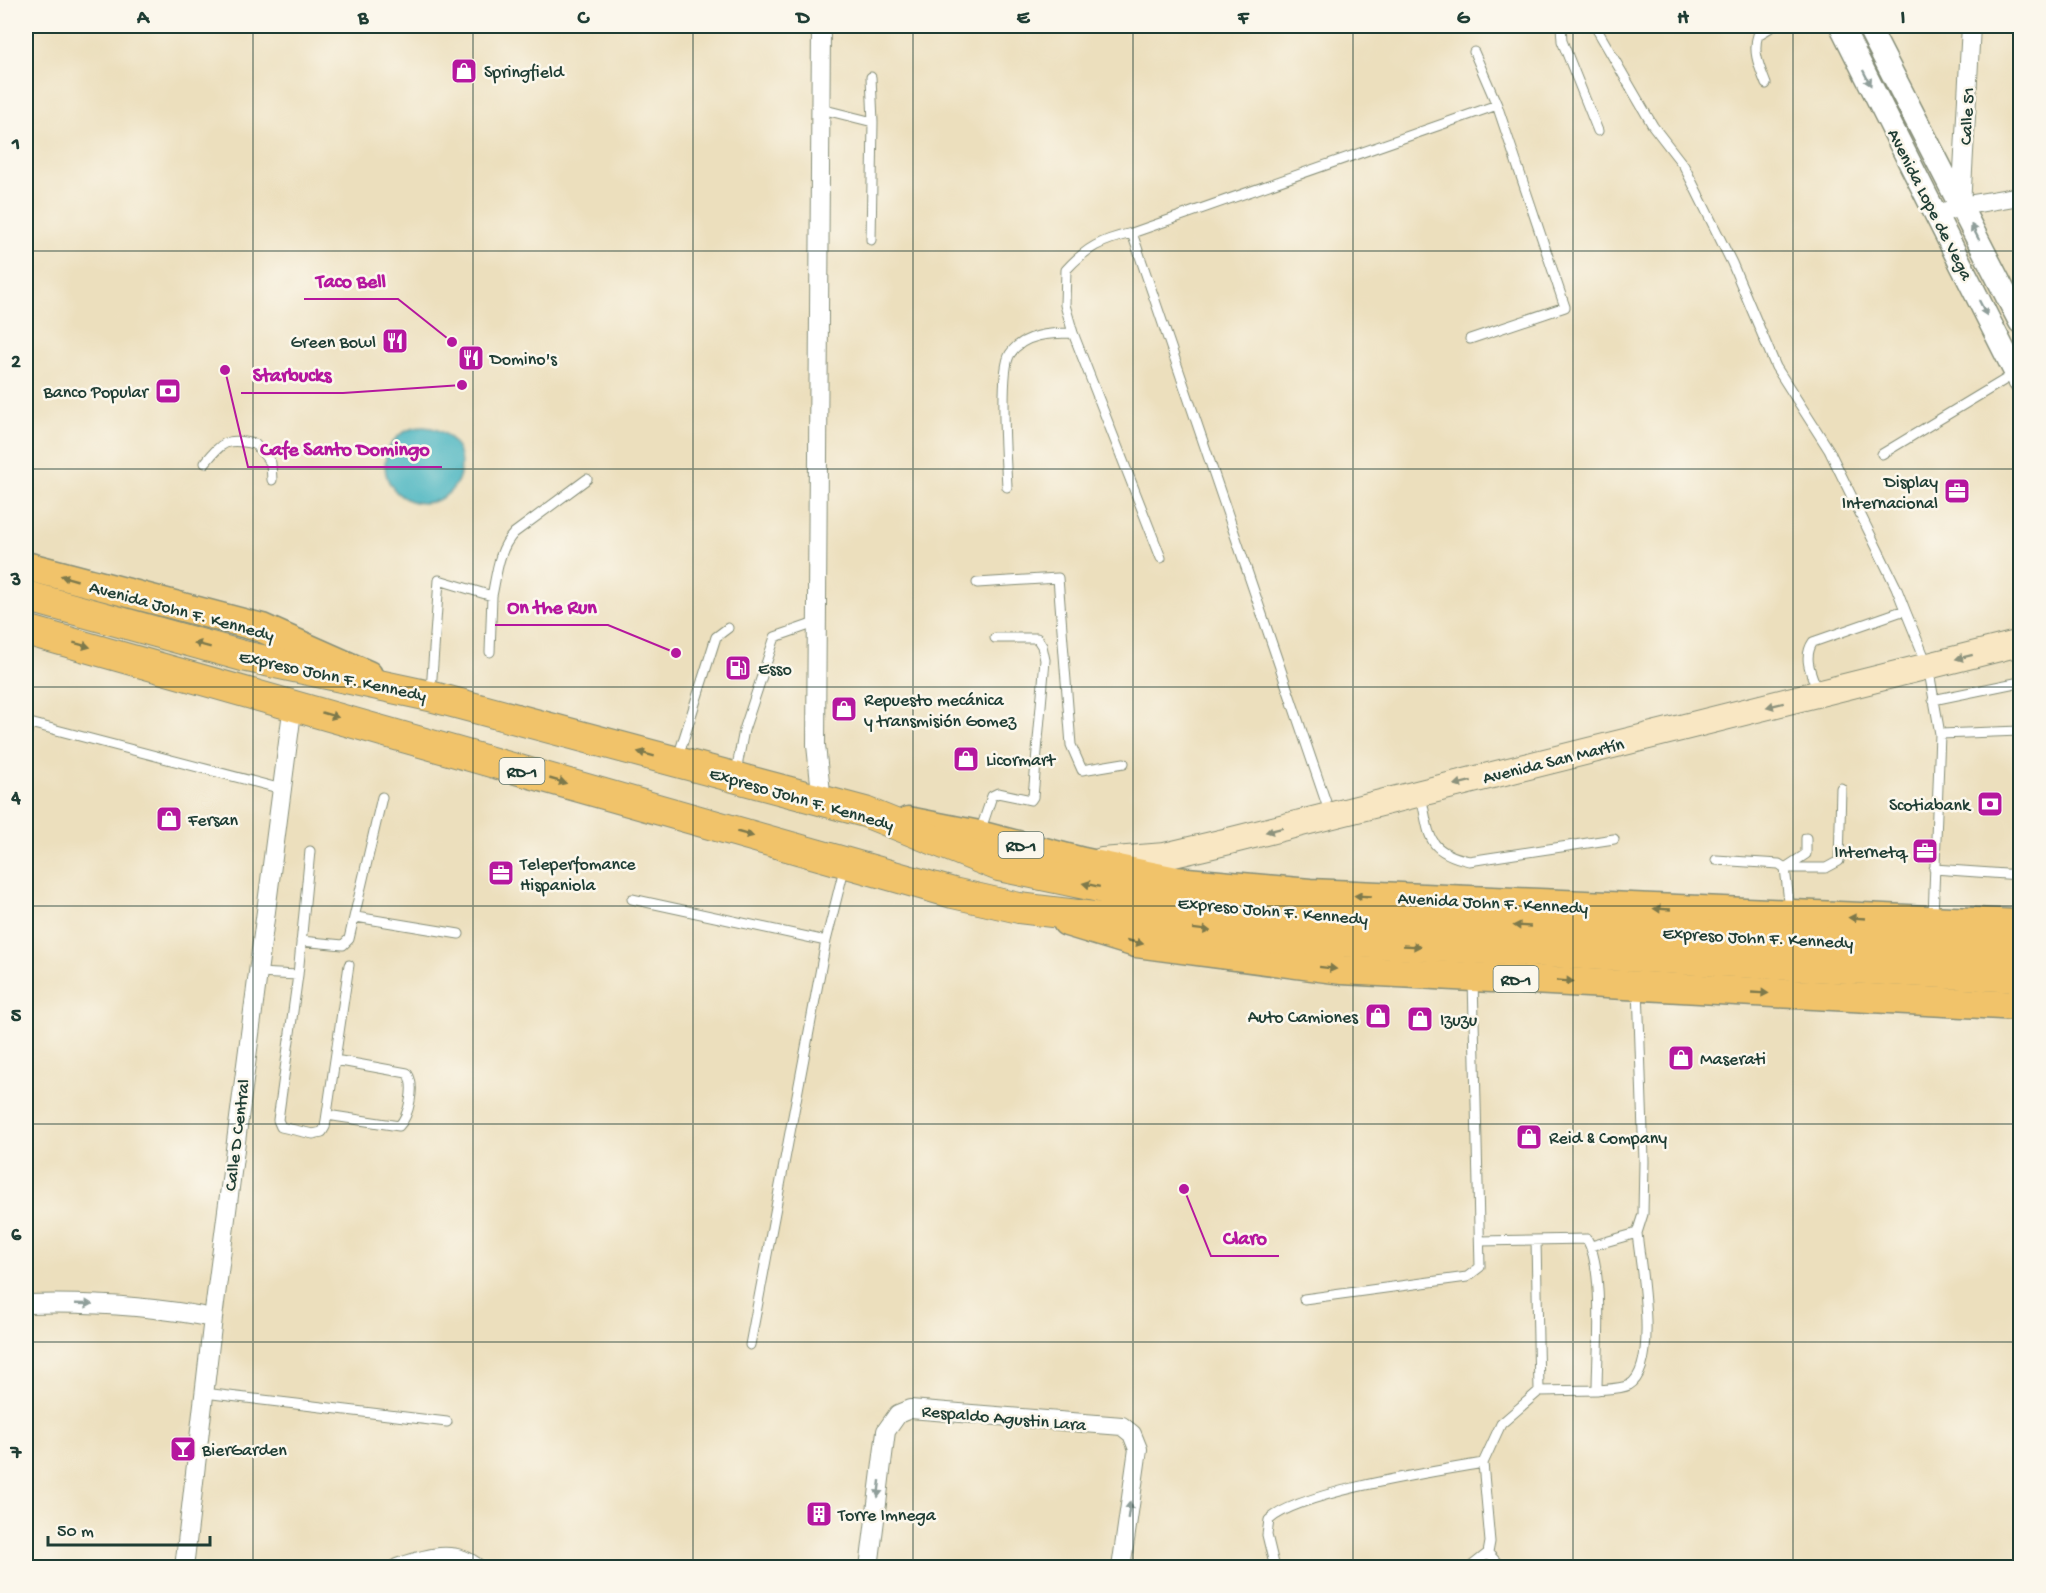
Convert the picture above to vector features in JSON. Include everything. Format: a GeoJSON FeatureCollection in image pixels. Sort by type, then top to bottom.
{"type":"FeatureCollection","features":[{"type":"Feature","properties":{"kind":"highway","name":"Expreso John F. Kennedy"},"geometry":{"type":"LineString","coordinates":[[26,596],[243,656],[417,693],[865,813],[999,866],[1181,904],[1355,931],[2020,977]]}},
{"type":"Feature","properties":{"kind":"highway","name":"Expreso John F. Kennedy"},"geometry":{"type":"LineString","coordinates":[[26,630],[293,704],[845,863],[953,893],[1019,908],[1260,937],[1355,931],[2020,951]]}},
{"type":"Feature","properties":{"kind":"main road","name":"Avenida John F. Kennedy"},"geometry":{"type":"LineString","coordinates":[[26,566],[262,628],[417,693]]}},
{"type":"Feature","properties":{"kind":"main road","name":"Avenida San Martín"},"geometry":{"type":"LineString","coordinates":[[1083,862],[1165,856],[2020,643]]}},
{"type":"Feature","properties":{"kind":"main road","name":"Avenida John F. Kennedy"},"geometry":{"type":"LineString","coordinates":[[865,813],[979,835],[1083,862],[1176,880],[1310,893],[2020,924]]}},
{"type":"Feature","properties":{"kind":"main road","name":"RD-1"},"geometry":{"type":"LineString","coordinates":[[1019,908],[1136,943],[1342,970],[2020,1006]]}},
{"type":"Feature","properties":{"kind":"main road"},"geometry":{"type":"LineString","coordinates":[[1889,920],[1898,928],[1918,934],[2020,940]]}},
{"type":"Feature","properties":{"kind":"main road"},"geometry":{"type":"LineString","coordinates":[[1888,1000],[1903,990],[1922,987],[2020,992]]}},
{"type":"Feature","properties":{"kind":"street"},"geometry":{"type":"LineString","coordinates":[[821,26],[816,746],[822,802]]}},
{"type":"Feature","properties":{"kind":"street","name":"Avenida Lope de Vega"},"geometry":{"type":"LineString","coordinates":[[1841,26],[2018,377]]}},
{"type":"Feature","properties":{"kind":"street","name":"Avenida Lope de Vega"},"geometry":{"type":"LineString","coordinates":[[1868,26],[2020,322]]}},
{"type":"Feature","properties":{"kind":"street","name":"Calle 51"},"geometry":{"type":"LineString","coordinates":[[1961,206],[1971,26]]}},
{"type":"Feature","properties":{"kind":"street"},"geometry":{"type":"LineString","coordinates":[[1936,215],[1961,206],[2020,196]]}},
{"type":"Feature","properties":{"kind":"street","name":"Calle D Central"},"geometry":{"type":"LineString","coordinates":[[184,1568],[213,1318],[293,704]]}},
{"type":"Feature","properties":{"kind":"street"},"geometry":{"type":"LineString","coordinates":[[26,1304],[107,1305],[178,1311],[213,1318]]}},
{"type":"Feature","properties":{"kind":"street","name":"Respaldo Agustin Lara"},"geometry":{"type":"LineString","coordinates":[[869,1568],[886,1431],[898,1414],[910,1409],[1122,1426],[1132,1434],[1137,1449],[1121,1568]]}},
{"type":"Feature","properties":{"kind":"street"},"geometry":{"type":"LineString","coordinates":[[397,1568],[452,1555],[468,1560],[477,1568]]}},
{"type":"Feature","properties":{"kind":"lane"},"geometry":{"type":"LineString","coordinates":[[1561,26],[1562,40],[1598,131]]}},
{"type":"Feature","properties":{"kind":"lane"},"geometry":{"type":"LineString","coordinates":[[1594,26],[1653,126],[1684,166],[1732,263],[1776,367],[1829,450],[1896,587],[1928,666],[1940,734],[1933,919]]}},
{"type":"Feature","properties":{"kind":"lane"},"geometry":{"type":"LineString","coordinates":[[1766,84],[1756,57],[1755,43],[1758,35],[1773,26]]}},
{"type":"Feature","properties":{"kind":"lane"},"geometry":{"type":"LineString","coordinates":[[1470,339],[1565,307],[1497,105],[1474,52]]}},
{"type":"Feature","properties":{"kind":"lane"},"geometry":{"type":"LineString","coordinates":[[871,76],[873,122],[871,240]]}},
{"type":"Feature","properties":{"kind":"lane"},"geometry":{"type":"LineString","coordinates":[[1161,558],[1073,333],[1065,304],[1066,270],[1083,251],[1107,239],[1132,233],[1497,105]]}},
{"type":"Feature","properties":{"kind":"lane"},"geometry":{"type":"LineString","coordinates":[[821,109],[873,122]]}},
{"type":"Feature","properties":{"kind":"lane"},"geometry":{"type":"LineString","coordinates":[[1132,233],[1330,816]]}},
{"type":"Feature","properties":{"kind":"lane"},"geometry":{"type":"LineString","coordinates":[[1006,487],[1005,377],[1009,355],[1021,343],[1035,337],[1054,333],[1073,333]]}},
{"type":"Feature","properties":{"kind":"lane"},"geometry":{"type":"LineString","coordinates":[[1882,454],[2018,377]]}},
{"type":"Feature","properties":{"kind":"lane"},"geometry":{"type":"LineString","coordinates":[[205,464],[221,444],[234,440],[255,444],[271,464],[272,480]]}},
{"type":"Feature","properties":{"kind":"lane"},"geometry":{"type":"LineString","coordinates":[[490,652],[492,596],[499,558],[505,543],[514,533],[587,479]]}},
{"type":"Feature","properties":{"kind":"lane"},"geometry":{"type":"LineString","coordinates":[[977,583],[1058,578],[1071,745],[1082,770],[1124,764]]}},
{"type":"Feature","properties":{"kind":"lane"},"geometry":{"type":"LineString","coordinates":[[417,693],[439,580],[492,596]]}},
{"type":"Feature","properties":{"kind":"lane"},"geometry":{"type":"LineString","coordinates":[[1819,694],[1807,660],[1806,651],[1813,642],[1905,610]]}},
{"type":"Feature","properties":{"kind":"lane"},"geometry":{"type":"LineString","coordinates":[[734,779],[744,730],[775,637],[818,622]]}},
{"type":"Feature","properties":{"kind":"lane"},"geometry":{"type":"LineString","coordinates":[[676,762],[716,637],[728,628]]}},
{"type":"Feature","properties":{"kind":"lane"},"geometry":{"type":"LineString","coordinates":[[979,835],[992,796],[998,793],[1031,800],[1033,797],[1045,660],[1042,646],[1037,638],[995,639]]}},
{"type":"Feature","properties":{"kind":"lane"},"geometry":{"type":"LineString","coordinates":[[1933,700],[2020,682]]}},
{"type":"Feature","properties":{"kind":"lane"},"geometry":{"type":"LineString","coordinates":[[26,737],[27,722],[282,789]]}},
{"type":"Feature","properties":{"kind":"lane"},"geometry":{"type":"LineString","coordinates":[[1940,734],[2020,731]]}},
{"type":"Feature","properties":{"kind":"lane"},"geometry":{"type":"LineString","coordinates":[[1716,860],[1768,862],[1785,868],[1826,868],[1839,861],[1841,788]]}},
{"type":"Feature","properties":{"kind":"lane"},"geometry":{"type":"LineString","coordinates":[[1421,793],[1430,834],[1437,848],[1446,855],[1468,861],[1614,839]]}},
{"type":"Feature","properties":{"kind":"lane"},"geometry":{"type":"LineString","coordinates":[[301,941],[343,945],[349,939],[356,917],[382,797]]}},
{"type":"Feature","properties":{"kind":"lane"},"geometry":{"type":"LineString","coordinates":[[1785,868],[1806,854],[1806,838]]}},
{"type":"Feature","properties":{"kind":"lane"},"geometry":{"type":"LineString","coordinates":[[310,851],[298,975],[278,1120],[281,1127],[313,1134],[322,1132],[327,1115],[349,965]]}},
{"type":"Feature","properties":{"kind":"lane"},"geometry":{"type":"LineString","coordinates":[[750,1345],[826,941],[845,863]]}},
{"type":"Feature","properties":{"kind":"lane"},"geometry":{"type":"LineString","coordinates":[[1785,868],[1790,915]]}},
{"type":"Feature","properties":{"kind":"lane"},"geometry":{"type":"LineString","coordinates":[[1934,869],[2020,875]]}},
{"type":"Feature","properties":{"kind":"lane"},"geometry":{"type":"LineString","coordinates":[[632,899],[826,941]]}},
{"type":"Feature","properties":{"kind":"lane"},"geometry":{"type":"LineString","coordinates":[[356,917],[459,934]]}},
{"type":"Feature","properties":{"kind":"lane"},"geometry":{"type":"LineString","coordinates":[[258,973],[298,975]]}},
{"type":"Feature","properties":{"kind":"lane"},"geometry":{"type":"LineString","coordinates":[[1304,1299],[1467,1277],[1479,1268],[1473,976]]}},
{"type":"Feature","properties":{"kind":"lane"},"geometry":{"type":"LineString","coordinates":[[1469,1568],[1488,1553],[1490,1542],[1483,1463],[1501,1424],[1539,1391],[1597,1390],[1629,1385],[1641,1370],[1647,1337],[1637,1233],[1643,1214],[1644,1161],[1638,985]]}},
{"type":"Feature","properties":{"kind":"lane"},"geometry":{"type":"LineString","coordinates":[[327,1115],[399,1125],[404,1120],[412,1086],[407,1073],[335,1060]]}},
{"type":"Feature","properties":{"kind":"lane"},"geometry":{"type":"LineString","coordinates":[[1591,1246],[1637,1233]]}},
{"type":"Feature","properties":{"kind":"lane"},"geometry":{"type":"LineString","coordinates":[[1480,1241],[1587,1239],[1591,1246],[1597,1273],[1597,1390]]}},
{"type":"Feature","properties":{"kind":"lane"},"geometry":{"type":"LineString","coordinates":[[1536,1240],[1539,1391]]}},
{"type":"Feature","properties":{"kind":"lane"},"geometry":{"type":"LineString","coordinates":[[204,1393],[447,1422]]}},
{"type":"Feature","properties":{"kind":"lane"},"geometry":{"type":"LineString","coordinates":[[1275,1568],[1268,1535],[1269,1520],[1277,1512],[1319,1498],[1483,1463]]}},
{"type":"Feature","properties":{"kind":"lane"},"geometry":{"type":"LineString","coordinates":[[1488,1553],[1502,1568]]}},
{"type":"Feature","properties":{"kind":"water"},"geometry":{"type":"Polygon","coordinates":[[[423,427],[437,430],[450,438],[458,451],[461,465],[458,479],[450,492],[437,500],[423,503],[409,500],[396,492],[388,479],[385,465],[388,451],[396,438],[409,430],[423,427]]]}},
{"type":"Feature","properties":{"kind":"place","name":"Springfield"},"geometry":{"type":"Point","coordinates":[464,71]}},
{"type":"Feature","properties":{"kind":"place","name":"Green Bowl"},"geometry":{"type":"Point","coordinates":[395,341]}},
{"type":"Feature","properties":{"kind":"place","name":"Taco Bell"},"geometry":{"type":"Point","coordinates":[452,342]}},
{"type":"Feature","properties":{"kind":"place","name":"Domino's"},"geometry":{"type":"Point","coordinates":[471,358]}},
{"type":"Feature","properties":{"kind":"place","name":"Cafe Santo Domingo"},"geometry":{"type":"Point","coordinates":[225,370]}},
{"type":"Feature","properties":{"kind":"place","name":"Starbucks"},"geometry":{"type":"Point","coordinates":[462,385]}},
{"type":"Feature","properties":{"kind":"place","name":"Banco Popular"},"geometry":{"type":"Point","coordinates":[168,391]}},
{"type":"Feature","properties":{"kind":"place","name":"Display Internacional"},"geometry":{"type":"Point","coordinates":[1957,491]}},
{"type":"Feature","properties":{"kind":"place","name":"On the Run"},"geometry":{"type":"Point","coordinates":[676,653]}},
{"type":"Feature","properties":{"kind":"place","name":"Esso"},"geometry":{"type":"Point","coordinates":[738,668]}},
{"type":"Feature","properties":{"kind":"place","name":"Repuesto mecánica y transmisión Gomez"},"geometry":{"type":"Point","coordinates":[844,709]}},
{"type":"Feature","properties":{"kind":"place","name":"Licormart"},"geometry":{"type":"Point","coordinates":[966,759]}},
{"type":"Feature","properties":{"kind":"place","name":"Scotiabank"},"geometry":{"type":"Point","coordinates":[1990,804]}},
{"type":"Feature","properties":{"kind":"place","name":"Fersan"},"geometry":{"type":"Point","coordinates":[169,819]}},
{"type":"Feature","properties":{"kind":"place","name":"Internetq"},"geometry":{"type":"Point","coordinates":[1925,851]}},
{"type":"Feature","properties":{"kind":"place","name":"Teleperfomance Hispaniola"},"geometry":{"type":"Point","coordinates":[501,873]}},
{"type":"Feature","properties":{"kind":"place","name":"Auto Camiones"},"geometry":{"type":"Point","coordinates":[1378,1016]}},
{"type":"Feature","properties":{"kind":"place","name":"Izuzu"},"geometry":{"type":"Point","coordinates":[1420,1019]}},
{"type":"Feature","properties":{"kind":"place","name":"Maserati"},"geometry":{"type":"Point","coordinates":[1681,1058]}},
{"type":"Feature","properties":{"kind":"place","name":"Reid & Company"},"geometry":{"type":"Point","coordinates":[1529,1137]}},
{"type":"Feature","properties":{"kind":"place","name":"Claro"},"geometry":{"type":"Point","coordinates":[1184,1189]}},
{"type":"Feature","properties":{"kind":"place","name":"BierGarden"},"geometry":{"type":"Point","coordinates":[183,1449]}},
{"type":"Feature","properties":{"kind":"place","name":"Torre Imnega"},"geometry":{"type":"Point","coordinates":[819,1514]}}]}
